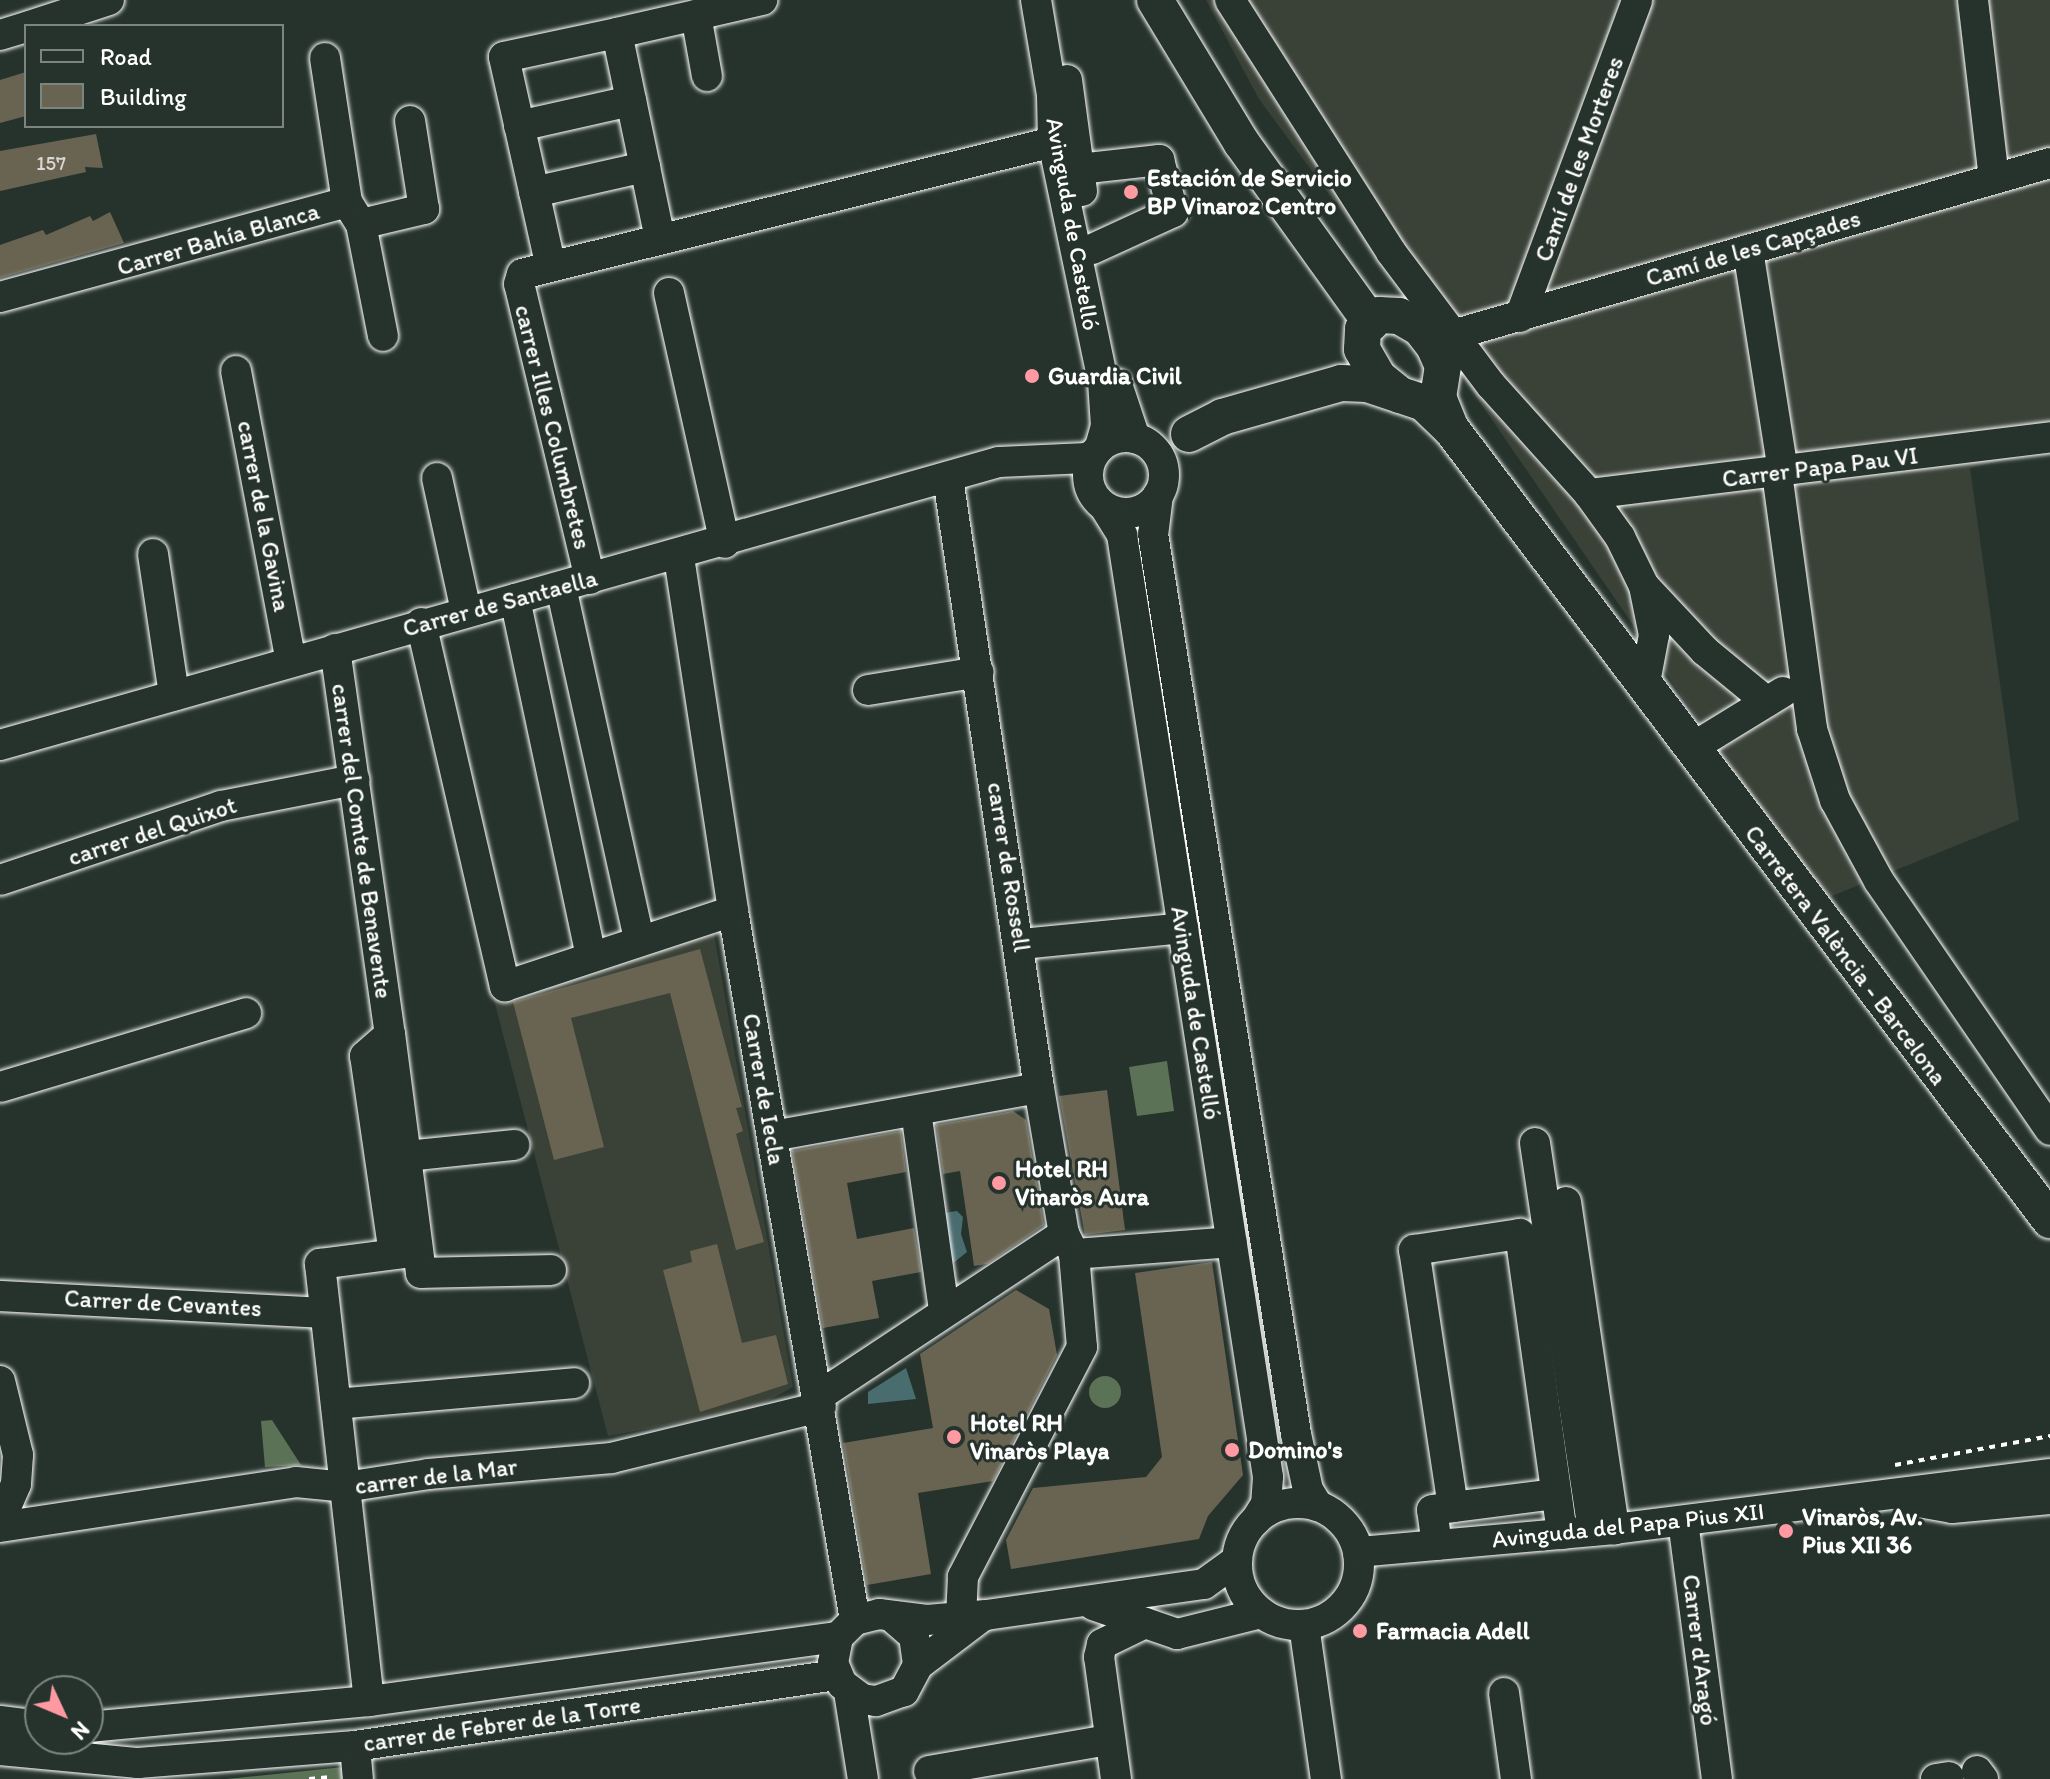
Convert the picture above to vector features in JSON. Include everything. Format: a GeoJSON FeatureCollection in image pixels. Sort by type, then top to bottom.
{"type":"FeatureCollection","features":[{"type":"Feature","properties":{"kind":"main road"},"geometry":{"type":"LineString","coordinates":[[1155,0],[1366,336],[1378,377],[1405,398]]}},
{"type":"Feature","properties":{"kind":"main road"},"geometry":{"type":"LineString","coordinates":[[1313,388],[1351,364],[1379,315],[1399,316],[1440,348],[1438,397],[1452,430]]}},
{"type":"Feature","properties":{"kind":"main road"},"geometry":{"type":"LineString","coordinates":[[1189,434],[1222,417],[1313,388],[1367,384],[1424,403],[1452,430]]}},
{"type":"Feature","properties":{"kind":"main road","name":"Carretera València - Barcelona"},"geometry":{"type":"LineString","coordinates":[[1452,430],[1690,749],[2050,1220]]}},
{"type":"Feature","properties":{"kind":"street"},"geometry":{"type":"LineString","coordinates":[[33,24],[109,0]]}},
{"type":"Feature","properties":{"kind":"street"},"geometry":{"type":"LineString","coordinates":[[550,263],[504,57],[762,0]]}},
{"type":"Feature","properties":{"kind":"street","name":"Avinguda de Castelló"},"geometry":{"type":"LineString","coordinates":[[1036,0],[1052,95],[1053,142],[1070,173],[1092,249],[1122,411],[1137,439]]}},
{"type":"Feature","properties":{"kind":"street","name":"Avinguda de Castelló"},"geometry":{"type":"LineString","coordinates":[[1057,0],[1070,173],[1103,381],[1106,426],[1097,450]]}},
{"type":"Feature","properties":{"kind":"street"},"geometry":{"type":"LineString","coordinates":[[1230,0],[1391,252],[1440,348],[1491,385],[1589,494],[1620,537],[1644,586],[1654,635],[1644,688]]}},
{"type":"Feature","properties":{"kind":"street","name":"Camí de les Morteres"},"geometry":{"type":"LineString","coordinates":[[1520,317],[1637,0]]}},
{"type":"Feature","properties":{"kind":"street"},"geometry":{"type":"LineString","coordinates":[[1973,0],[1994,179]]}},
{"type":"Feature","properties":{"kind":"street"},"geometry":{"type":"LineString","coordinates":[[696,15],[707,76]]}},
{"type":"Feature","properties":{"kind":"street"},"geometry":{"type":"LineString","coordinates":[[0,35],[24,27]]}},
{"type":"Feature","properties":{"kind":"street"},"geometry":{"type":"LineString","coordinates":[[617,33],[660,239]]}},
{"type":"Feature","properties":{"kind":"street"},"geometry":{"type":"LineString","coordinates":[[325,58],[354,213],[383,336]]}},
{"type":"Feature","properties":{"kind":"street"},"geometry":{"type":"LineString","coordinates":[[519,126],[631,101]]}},
{"type":"Feature","properties":{"kind":"street","name":"Carrer Bahía Blanca"},"geometry":{"type":"LineString","coordinates":[[0,297],[354,213],[424,209],[410,121]]}},
{"type":"Feature","properties":{"kind":"street","name":"carrer Illes Columbretes"},"geometry":{"type":"LineString","coordinates":[[590,579],[519,284],[522,274],[550,263],[1053,142]]}},
{"type":"Feature","properties":{"kind":"street"},"geometry":{"type":"LineString","coordinates":[[1070,173],[1159,160],[1173,212],[1092,249]]}},
{"type":"Feature","properties":{"kind":"street","name":"Camí de les Capçades"},"geometry":{"type":"LineString","coordinates":[[1440,348],[1520,317],[2050,163]]}},
{"type":"Feature","properties":{"kind":"street"},"geometry":{"type":"LineString","coordinates":[[534,192],[645,167]]}},
{"type":"Feature","properties":{"kind":"street"},"geometry":{"type":"LineString","coordinates":[[1748,250],[1780,472],[1805,679],[1820,759],[1854,840],[2050,1130]]}},
{"type":"Feature","properties":{"kind":"street"},"geometry":{"type":"LineString","coordinates":[[669,293],[725,543]]}},
{"type":"Feature","properties":{"kind":"street","name":"carrer de la Gavina"},"geometry":{"type":"LineString","coordinates":[[236,371],[291,661]]}},
{"type":"Feature","properties":{"kind":"street"},"geometry":{"type":"LineString","coordinates":[[1189,434],[1175,447],[1161,483],[1137,512],[1098,500],[1087,478],[1097,450],[1137,439],[1189,434]]}},
{"type":"Feature","properties":{"kind":"street","name":"Carrer Papa Pau VI"},"geometry":{"type":"LineString","coordinates":[[1589,494],[2050,437]]}},
{"type":"Feature","properties":{"kind":"street"},"geometry":{"type":"LineString","coordinates":[[1137,439],[1156,452],[1161,483]]}},
{"type":"Feature","properties":{"kind":"street","name":"Carrer de Santaella"},"geometry":{"type":"LineString","coordinates":[[0,745],[421,623],[679,557],[999,462],[1097,450]]}},
{"type":"Feature","properties":{"kind":"street","name":"Carrer de Santaella"},"geometry":{"type":"LineString","coordinates":[[999,462],[1058,472],[1098,500]]}},
{"type":"Feature","properties":{"kind":"street"},"geometry":{"type":"LineString","coordinates":[[437,478],[466,611]]}},
{"type":"Feature","properties":{"kind":"street","name":"carrer de Rossell"},"geometry":{"type":"LineString","coordinates":[[948,478],[1021,944],[1039,1088],[1069,1244],[1082,1347],[963,1577],[973,1616]]}},
{"type":"Feature","properties":{"kind":"street","name":"Avinguda de Castelló"},"geometry":{"type":"LineString","coordinates":[[1161,483],[1152,517],[1155,550],[1296,1434],[1308,1490],[1318,1506]]}},
{"type":"Feature","properties":{"kind":"street","name":"Avinguda de Castelló"},"geometry":{"type":"LineString","coordinates":[[1098,500],[1122,535],[1232,1242],[1268,1477],[1266,1504],[1256,1520]]}},
{"type":"Feature","properties":{"kind":"street"},"geometry":{"type":"LineString","coordinates":[[153,554],[174,695]]}},
{"type":"Feature","properties":{"kind":"street","name":"Carrer de Iecla"},"geometry":{"type":"LineString","coordinates":[[679,557],[733,911],[820,1401],[846,1628]]}},
{"type":"Feature","properties":{"kind":"street"},"geometry":{"type":"LineString","coordinates":[[1644,586],[1705,651],[1767,702]]}},
{"type":"Feature","properties":{"kind":"street"},"geometry":{"type":"LineString","coordinates":[[561,587],[639,939]]}},
{"type":"Feature","properties":{"kind":"street"},"geometry":{"type":"LineString","coordinates":[[515,599],[591,957]]}},
{"type":"Feature","properties":{"kind":"street"},"geometry":{"type":"LineString","coordinates":[[421,623],[505,986],[639,939],[733,911]]}},
{"type":"Feature","properties":{"kind":"street","name":"carrer del Comte de Benavente"},"geometry":{"type":"LineString","coordinates":[[335,649],[407,1156],[407,1253]]}},
{"type":"Feature","properties":{"kind":"street"},"geometry":{"type":"LineString","coordinates":[[868,690],[979,672]]}},
{"type":"Feature","properties":{"kind":"street"},"geometry":{"type":"LineString","coordinates":[[1690,749],[1805,679]]}},
{"type":"Feature","properties":{"kind":"street","name":"carrer del Quixot"},"geometry":{"type":"LineString","coordinates":[[0,880],[221,806],[354,780]]}},
{"type":"Feature","properties":{"kind":"street"},"geometry":{"type":"LineString","coordinates":[[1021,944],[1183,928]]}},
{"type":"Feature","properties":{"kind":"street"},"geometry":{"type":"LineString","coordinates":[[0,1087],[246,1013]]}},
{"type":"Feature","properties":{"kind":"street","name":"carrer del Comte de Benavente"},"geometry":{"type":"LineString","coordinates":[[390,1034],[365,1056],[407,1253]]}},
{"type":"Feature","properties":{"kind":"street"},"geometry":{"type":"LineString","coordinates":[[772,1136],[1039,1088]]}},
{"type":"Feature","properties":{"kind":"street"},"geometry":{"type":"LineString","coordinates":[[916,1111],[944,1310]]}},
{"type":"Feature","properties":{"kind":"street"},"geometry":{"type":"LineString","coordinates":[[1535,1143],[1603,1530]]}},
{"type":"Feature","properties":{"kind":"street"},"geometry":{"type":"LineString","coordinates":[[407,1156],[514,1145]]}},
{"type":"Feature","properties":{"kind":"street"},"geometry":{"type":"LineString","coordinates":[[1566,1202],[1603,1530]]}},
{"type":"Feature","properties":{"kind":"street"},"geometry":{"type":"LineString","coordinates":[[1453,1507],[1414,1250],[1520,1234],[1562,1534]]}},
{"type":"Feature","properties":{"kind":"street","name":"carrer de la Mar"},"geometry":{"type":"LineString","coordinates":[[0,1527],[296,1482],[345,1487],[429,1474],[611,1458],[820,1401],[944,1310],[1069,1244],[1232,1242]]}},
{"type":"Feature","properties":{"kind":"street"},"geometry":{"type":"LineString","coordinates":[[369,1701],[320,1264],[407,1253],[421,1273],[551,1270]]}},
{"type":"Feature","properties":{"kind":"street","name":"Carrer de Cevantes"},"geometry":{"type":"LineString","coordinates":[[0,1296],[325,1313]]}},
{"type":"Feature","properties":{"kind":"street"},"geometry":{"type":"LineString","coordinates":[[0,1381],[18,1455],[16,1484],[0,1521]]}},
{"type":"Feature","properties":{"kind":"street"},"geometry":{"type":"LineString","coordinates":[[336,1404],[574,1383]]}},
{"type":"Feature","properties":{"kind":"street","name":"Avinguda del Papa Pius XII"},"geometry":{"type":"LineString","coordinates":[[1896,1494],[1938,1473],[1976,1463],[2050,1454]]}},
{"type":"Feature","properties":{"kind":"street","name":"Avinguda del Papa Pius XII"},"geometry":{"type":"LineString","coordinates":[[1358,1552],[1683,1521],[2050,1474]]}},
{"type":"Feature","properties":{"kind":"street"},"geometry":{"type":"LineString","coordinates":[[1437,1545],[1432,1510],[1556,1494]]}},
{"type":"Feature","properties":{"kind":"street","name":"Avinguda del Papa Pius XII"},"geometry":{"type":"LineString","coordinates":[[1896,1494],[1922,1505],[1952,1508],[2050,1499]]}},
{"type":"Feature","properties":{"kind":"street"},"geometry":{"type":"LineString","coordinates":[[863,1779],[842,1684],[846,1628],[892,1617],[973,1616],[1204,1584],[1237,1560],[1256,1520],[1285,1504],[1318,1506],[1344,1524],[1358,1552],[1353,1592],[1324,1620],[1304,1625],[1261,1613],[1177,1634],[1080,1603]]}},
{"type":"Feature","properties":{"kind":"street","name":"Carrer d'Aragó"},"geometry":{"type":"LineString","coordinates":[[1683,1521],[1717,1779]]}},
{"type":"Feature","properties":{"kind":"street"},"geometry":{"type":"LineString","coordinates":[[1237,1560],[1239,1580],[1261,1613]]}},
{"type":"Feature","properties":{"kind":"street"},"geometry":{"type":"LineString","coordinates":[[842,1684],[876,1701],[891,1698],[904,1691],[918,1665],[973,1616]]}},
{"type":"Feature","properties":{"kind":"street"},"geometry":{"type":"LineString","coordinates":[[892,1617],[914,1636],[918,1665]]}},
{"type":"Feature","properties":{"kind":"street"},"geometry":{"type":"LineString","coordinates":[[1116,1779],[1109,1740],[1102,1644],[1145,1623]]}},
{"type":"Feature","properties":{"kind":"street"},"geometry":{"type":"LineString","coordinates":[[1304,1625],[1326,1779]]}},
{"type":"Feature","properties":{"kind":"street","name":"carrer de Febrer de la Torre"},"geometry":{"type":"LineString","coordinates":[[104,1726],[369,1701],[846,1628]]}},
{"type":"Feature","properties":{"kind":"street","name":"carrer de Febrer de la Torre"},"geometry":{"type":"LineString","coordinates":[[0,1750],[105,1762],[167,1761],[355,1746],[842,1684]]}},
{"type":"Feature","properties":{"kind":"street"},"geometry":{"type":"LineString","coordinates":[[1504,1693],[1516,1779]]}},
{"type":"Feature","properties":{"kind":"street"},"geometry":{"type":"LineString","coordinates":[[167,1761],[154,1739],[184,1720]]}},
{"type":"Feature","properties":{"kind":"street"},"geometry":{"type":"LineString","coordinates":[[0,1721],[24,1724]]}},
{"type":"Feature","properties":{"kind":"street"},"geometry":{"type":"LineString","coordinates":[[929,1771],[1109,1740]]}},
{"type":"Feature","properties":{"kind":"street"},"geometry":{"type":"LineString","coordinates":[[355,1746],[358,1779]]}},
{"type":"Feature","properties":{"kind":"path"},"geometry":{"type":"LineString","coordinates":[[309,1779],[334,1779]]}},
{"type":"Feature","properties":{"kind":"shaded area"},"geometry":{"type":"Polygon","coordinates":[[[1206,0],[2050,0],[2050,449],[1970,468],[2019,820],[1822,900],[1453,363],[1259,99],[1206,0]]]}},
{"type":"Feature","properties":{"kind":"shaded area"},"geometry":{"type":"Polygon","coordinates":[[[713,928],[793,1387],[753,1409],[608,1436],[493,996],[713,928]]]}},
{"type":"Feature","properties":{"kind":"green space"},"geometry":{"type":"Polygon","coordinates":[[[1167,1061],[1174,1111],[1137,1116],[1129,1067],[1167,1061]]]}},
{"type":"Feature","properties":{"kind":"green space"},"geometry":{"type":"Polygon","coordinates":[[[1105,1376],[1117,1380],[1121,1392],[1117,1404],[1105,1408],[1093,1404],[1089,1392],[1093,1380],[1105,1376]]]}},
{"type":"Feature","properties":{"kind":"green space"},"geometry":{"type":"Polygon","coordinates":[[[272,1420],[301,1465],[265,1467],[261,1421],[272,1420]]]}},
{"type":"Feature","properties":{"kind":"green space"},"geometry":{"type":"Polygon","coordinates":[[[344,1767],[345,1779],[226,1779],[344,1767]]]}},
{"type":"Feature","properties":{"kind":"water"},"geometry":{"type":"Polygon","coordinates":[[[957,1211],[963,1217],[961,1234],[967,1252],[952,1264],[944,1213],[957,1211]]]}},
{"type":"Feature","properties":{"kind":"water"},"geometry":{"type":"Polygon","coordinates":[[[906,1368],[916,1399],[868,1404],[868,1392],[906,1368]]]}},
{"type":"Feature","properties":{"kind":"building"},"geometry":{"type":"Polygon","coordinates":[[[24,73],[24,117],[0,123],[0,80],[24,73]]]}},
{"type":"Feature","properties":{"kind":"building"},"geometry":{"type":"Polygon","coordinates":[[[96,134],[103,168],[85,167],[86,172],[0,191],[0,151],[96,134]]]}},
{"type":"Feature","properties":{"kind":"building"},"geometry":{"type":"Polygon","coordinates":[[[110,212],[124,243],[0,278],[0,245],[43,230],[46,235],[90,216],[93,221],[110,212]]]}},
{"type":"Feature","properties":{"kind":"building"},"geometry":{"type":"Polygon","coordinates":[[[700,949],[742,1107],[736,1108],[743,1131],[736,1134],[764,1242],[736,1250],[670,993],[571,1018],[604,1147],[554,1160],[513,1002],[700,949]]]}},
{"type":"Feature","properties":{"kind":"building"},"geometry":{"type":"Polygon","coordinates":[[[1107,1090],[1125,1230],[1085,1235],[1059,1096],[1107,1090]]]}},
{"type":"Feature","properties":{"kind":"building","name":"Hotel RH Vinaròs Aura"},"geometry":{"type":"Polygon","coordinates":[[[1013,1111],[1026,1120],[1044,1225],[987,1264],[974,1266],[960,1171],[943,1174],[936,1125],[1013,1111]]]}},
{"type":"Feature","properties":{"kind":"building"},"geometry":{"type":"Polygon","coordinates":[[[901,1131],[906,1172],[847,1183],[857,1239],[914,1228],[921,1272],[872,1281],[879,1318],[823,1328],[792,1151],[901,1131]]]}},
{"type":"Feature","properties":{"kind":"building"},"geometry":{"type":"Polygon","coordinates":[[[717,1244],[742,1343],[776,1335],[788,1384],[700,1412],[663,1270],[692,1262],[690,1251],[717,1244]]]}},
{"type":"Feature","properties":{"kind":"building"},"geometry":{"type":"Polygon","coordinates":[[[1212,1262],[1243,1475],[1208,1516],[1199,1539],[1011,1569],[1006,1540],[1033,1488],[1146,1477],[1162,1457],[1135,1273],[1212,1262]]]}},
{"type":"Feature","properties":{"kind":"building","name":"Hotel RH Vinaròs Playa"},"geometry":{"type":"Polygon","coordinates":[[[1016,1290],[1049,1309],[1057,1355],[993,1481],[918,1493],[931,1574],[867,1585],[843,1443],[933,1428],[920,1354],[1016,1290]]]}},
{"type":"Feature","properties":{"kind":"place","name":"Estación de Servicio BP Vinaroz Centro"},"geometry":{"type":"Point","coordinates":[1131,192]}},
{"type":"Feature","properties":{"kind":"place","name":"Guardia Civil"},"geometry":{"type":"Point","coordinates":[1032,376]}},
{"type":"Feature","properties":{"kind":"place","name":"Hotel RH Vinaròs Aura"},"geometry":{"type":"Point","coordinates":[999,1183]}},
{"type":"Feature","properties":{"kind":"place","name":"Hotel RH Vinaròs Playa"},"geometry":{"type":"Point","coordinates":[954,1437]}},
{"type":"Feature","properties":{"kind":"place","name":"Domino's"},"geometry":{"type":"Point","coordinates":[1232,1450]}},
{"type":"Feature","properties":{"kind":"place","name":"Vinaròs, Av. Pius XII 36"},"geometry":{"type":"Point","coordinates":[1786,1531]}},
{"type":"Feature","properties":{"kind":"place","name":"Farmacia Adell"},"geometry":{"type":"Point","coordinates":[1360,1631]}}]}
